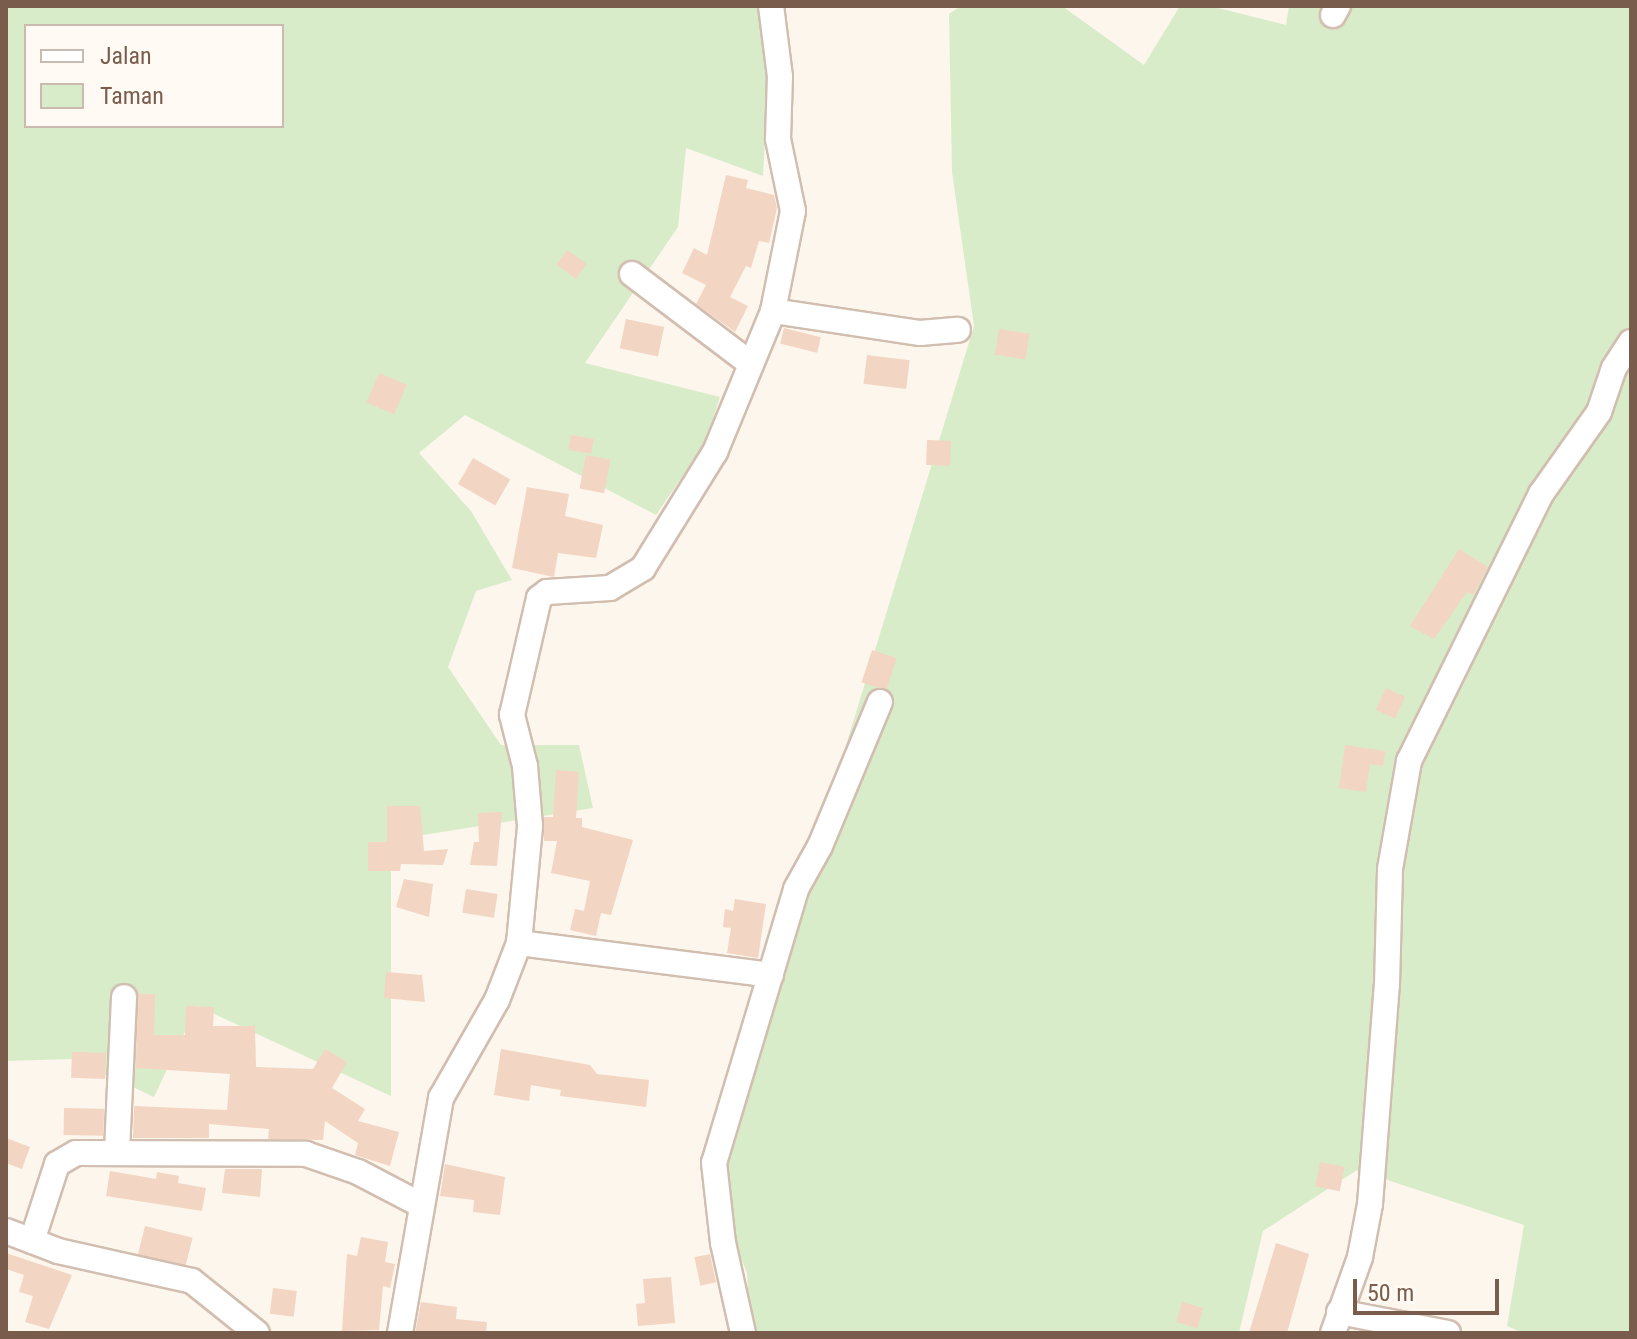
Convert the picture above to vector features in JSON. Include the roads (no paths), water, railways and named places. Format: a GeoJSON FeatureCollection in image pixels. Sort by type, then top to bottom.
{"type":"FeatureCollection","features":[{"type":"Feature","properties":{"kind":"street"},"geometry":{"type":"LineString","coordinates":[[400,1333],[441,1098],[491,1012],[519,943],[530,826],[525,766],[512,715],[539,598],[547,592],[610,588],[643,568],[715,452],[773,311],[793,211],[778,139],[780,77],[771,6]]}},
{"type":"Feature","properties":{"kind":"street"},"geometry":{"type":"LineString","coordinates":[[632,274],[751,364]]}},
{"type":"Feature","properties":{"kind":"street"},"geometry":{"type":"LineString","coordinates":[[773,311],[920,333],[958,330]]}},
{"type":"Feature","properties":{"kind":"street"},"geometry":{"type":"LineString","coordinates":[[1448,1333],[1336,1322],[1360,1257],[1370,1204],[1387,985],[1390,869],[1409,761],[1541,494],[1599,412],[1614,368],[1631,342]]}},
{"type":"Feature","properties":{"kind":"street"},"geometry":{"type":"LineString","coordinates":[[743,1333],[712,1172],[796,889],[820,846],[880,702]]}},
{"type":"Feature","properties":{"kind":"street"},"geometry":{"type":"LineString","coordinates":[[519,943],[771,975]]}},
{"type":"Feature","properties":{"kind":"street"},"geometry":{"type":"LineString","coordinates":[[117,1152],[124,997]]}},
{"type":"Feature","properties":{"kind":"street"},"geometry":{"type":"LineString","coordinates":[[32,1241],[57,1164],[76,1153],[306,1154],[358,1172],[421,1205]]}},
{"type":"Feature","properties":{"kind":"street"},"geometry":{"type":"LineString","coordinates":[[6,1231],[32,1241],[192,1281],[257,1333]]}}]}
